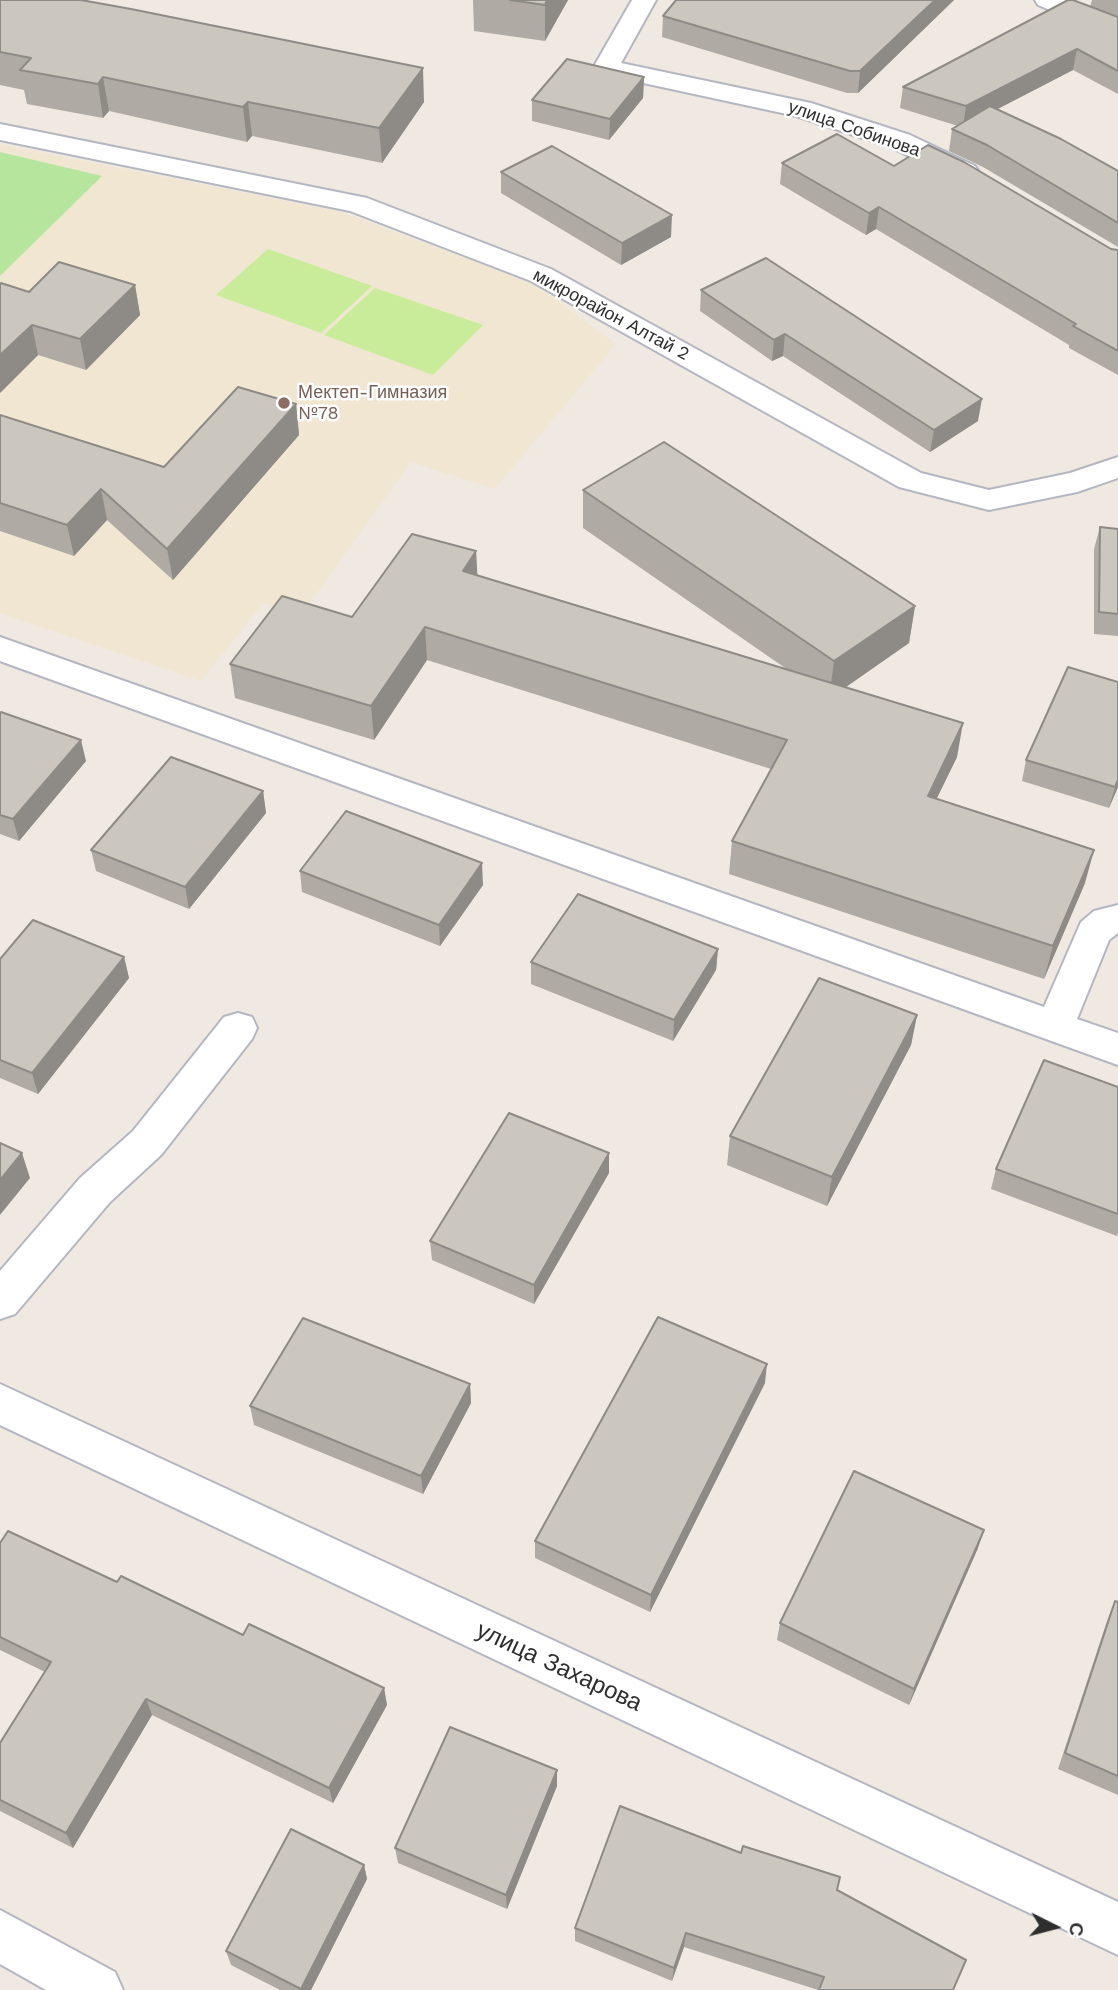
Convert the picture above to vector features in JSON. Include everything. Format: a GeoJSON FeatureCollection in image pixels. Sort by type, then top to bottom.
{"type":"FeatureCollection","features":[{"type":"Feature","properties":{"kind":"street","name":"улица Собинова"},"geometry":{"type":"LineString","coordinates":[[644,0],[606,68],[802,109],[900,141],[983,182]]}},
{"type":"Feature","properties":{"kind":"street"},"geometry":{"type":"LineString","coordinates":[[1047,0],[1118,31]]}},
{"type":"Feature","properties":{"kind":"street","name":"микрорайон Алтай 2"},"geometry":{"type":"LineString","coordinates":[[0,132],[358,204],[541,275],[910,480],[989,500],[1077,482],[1118,467]]}},
{"type":"Feature","properties":{"kind":"street"},"geometry":{"type":"LineString","coordinates":[[0,649],[1118,1049]]}},
{"type":"Feature","properties":{"kind":"street"},"geometry":{"type":"LineString","coordinates":[[1055,1026],[1094,932],[1107,921],[1118,919]]}},
{"type":"Feature","properties":{"kind":"street"},"geometry":{"type":"LineString","coordinates":[[0,1301],[95,1190],[146,1143],[238,1028]]}},
{"type":"Feature","properties":{"kind":"street","name":"улица Захарова"},"geometry":{"type":"LineString","coordinates":[[0,1404],[1118,1929]]}},
{"type":"Feature","properties":{"kind":"street"},"geometry":{"type":"LineString","coordinates":[[0,1936],[97,1990]]}},
{"type":"Feature","properties":{"kind":"shaded area","name":"Мектеп-Гимназия №78"},"geometry":{"type":"Polygon","coordinates":[[[0,144],[341,212],[535,284],[616,344],[495,489],[411,462],[301,615],[263,603],[201,681],[0,613],[0,144]]]}},
{"type":"Feature","properties":{"kind":"green space"},"geometry":{"type":"Polygon","coordinates":[[[0,152],[102,176],[0,276],[0,152]]]}},
{"type":"Feature","properties":{"kind":"green space"},"geometry":{"type":"Polygon","coordinates":[[[268,249],[372,286],[321,333],[216,295],[268,249]]]}},
{"type":"Feature","properties":{"kind":"green space"},"geometry":{"type":"Polygon","coordinates":[[[375,288],[483,325],[433,375],[324,335],[375,288]]]}},
{"type":"Feature","properties":{"kind":"building"},"geometry":{"type":"Polygon","coordinates":[[[0,0],[81,0],[423,68],[379,128],[248,102],[243,107],[103,77],[98,84],[20,70],[31,58],[0,52],[0,0]]]}},
{"type":"Feature","properties":{"kind":"building"},"geometry":{"type":"Polygon","coordinates":[[[510,0],[547,0],[545,5],[510,0]]]}},
{"type":"Feature","properties":{"kind":"building"},"geometry":{"type":"Polygon","coordinates":[[[676,0],[935,0],[860,71],[850,71],[663,16],[676,0]]]}},
{"type":"Feature","properties":{"kind":"building"},"geometry":{"type":"Polygon","coordinates":[[[1068,0],[1118,17],[1118,71],[1077,49],[966,106],[903,87],[1068,0]]]}},
{"type":"Feature","properties":{"kind":"building"},"geometry":{"type":"Polygon","coordinates":[[[567,59],[644,77],[610,119],[532,100],[567,59]]]}},
{"type":"Feature","properties":{"kind":"building"},"geometry":{"type":"Polygon","coordinates":[[[990,106],[1061,139],[1118,171],[1118,223],[987,145],[952,129],[990,106]]]}},
{"type":"Feature","properties":{"kind":"building"},"geometry":{"type":"Polygon","coordinates":[[[837,134],[894,166],[928,145],[964,162],[1111,249],[1118,250],[1118,351],[879,207],[869,213],[782,163],[837,134]]]}},
{"type":"Feature","properties":{"kind":"building"},"geometry":{"type":"Polygon","coordinates":[[[552,146],[672,215],[622,243],[501,172],[552,146]]]}},
{"type":"Feature","properties":{"kind":"building"},"geometry":{"type":"Polygon","coordinates":[[[766,258],[982,399],[934,430],[785,334],[774,340],[701,290],[766,258]]]}},
{"type":"Feature","properties":{"kind":"building"},"geometry":{"type":"Polygon","coordinates":[[[59,262],[135,285],[80,339],[32,325],[0,355],[1,283],[29,292],[59,262]]]}},
{"type":"Feature","properties":{"kind":"building"},"geometry":{"type":"Polygon","coordinates":[[[238,387],[296,404],[167,549],[101,489],[67,525],[0,503],[0,415],[164,467],[238,387]]]}},
{"type":"Feature","properties":{"kind":"building"},"geometry":{"type":"Polygon","coordinates":[[[664,442],[915,606],[834,661],[583,490],[664,442]]]}},
{"type":"Feature","properties":{"kind":"building"},"geometry":{"type":"Polygon","coordinates":[[[1100,527],[1118,529],[1118,614],[1099,612],[1100,527]]]}},
{"type":"Feature","properties":{"kind":"building"},"geometry":{"type":"Polygon","coordinates":[[[412,534],[476,551],[463,571],[963,723],[928,796],[1094,850],[1053,946],[732,841],[787,740],[425,627],[371,706],[230,664],[282,596],[352,617],[412,534]]]}},
{"type":"Feature","properties":{"kind":"building"},"geometry":{"type":"Polygon","coordinates":[[[1068,667],[1118,682],[1118,780],[1115,787],[1026,760],[1068,667]]]}},
{"type":"Feature","properties":{"kind":"building"},"geometry":{"type":"Polygon","coordinates":[[[1,712],[81,740],[13,819],[0,815],[1,712]]]}},
{"type":"Feature","properties":{"kind":"building"},"geometry":{"type":"Polygon","coordinates":[[[171,757],[263,791],[185,887],[91,850],[171,757]]]}},
{"type":"Feature","properties":{"kind":"building"},"geometry":{"type":"Polygon","coordinates":[[[346,811],[482,863],[439,925],[300,871],[346,811]]]}},
{"type":"Feature","properties":{"kind":"building"},"geometry":{"type":"Polygon","coordinates":[[[578,894],[718,949],[674,1020],[531,962],[578,894]]]}},
{"type":"Feature","properties":{"kind":"building"},"geometry":{"type":"Polygon","coordinates":[[[33,920],[124,957],[32,1073],[0,1060],[0,959],[33,920]]]}},
{"type":"Feature","properties":{"kind":"building"},"geometry":{"type":"Polygon","coordinates":[[[819,978],[917,1015],[832,1177],[730,1136],[819,978]]]}},
{"type":"Feature","properties":{"kind":"building"},"geometry":{"type":"Polygon","coordinates":[[[1044,1060],[1118,1087],[1118,1214],[996,1169],[1044,1060]]]}},
{"type":"Feature","properties":{"kind":"building"},"geometry":{"type":"Polygon","coordinates":[[[509,1113],[609,1153],[534,1285],[430,1241],[509,1113]]]}},
{"type":"Feature","properties":{"kind":"building"},"geometry":{"type":"Polygon","coordinates":[[[0,1143],[22,1153],[0,1180],[0,1143]]]}},
{"type":"Feature","properties":{"kind":"building"},"geometry":{"type":"Polygon","coordinates":[[[658,1317],[767,1364],[651,1595],[535,1541],[658,1317]]]}},
{"type":"Feature","properties":{"kind":"building"},"geometry":{"type":"Polygon","coordinates":[[[303,1318],[470,1384],[421,1476],[250,1406],[303,1318]]]}},
{"type":"Feature","properties":{"kind":"building"},"geometry":{"type":"Polygon","coordinates":[[[854,1471],[984,1530],[914,1689],[780,1623],[854,1471]]]}},
{"type":"Feature","properties":{"kind":"building"},"geometry":{"type":"Polygon","coordinates":[[[8,1531],[117,1582],[121,1576],[243,1635],[249,1624],[384,1688],[329,1788],[146,1699],[66,1833],[0,1800],[0,1743],[51,1662],[0,1637],[0,1543],[8,1531]]]}},
{"type":"Feature","properties":{"kind":"building"},"geometry":{"type":"Polygon","coordinates":[[[1115,1601],[1118,1602],[1118,1776],[1065,1753],[1115,1601]]]}},
{"type":"Feature","properties":{"kind":"building"},"geometry":{"type":"Polygon","coordinates":[[[450,1727],[557,1770],[506,1895],[395,1848],[450,1727]]]}},
{"type":"Feature","properties":{"kind":"building"},"geometry":{"type":"Polygon","coordinates":[[[620,1806],[741,1853],[743,1846],[840,1877],[837,1890],[966,1960],[953,1990],[819,1990],[824,1977],[686,1933],[674,1968],[575,1928],[620,1806]]]}},
{"type":"Feature","properties":{"kind":"building"},"geometry":{"type":"Polygon","coordinates":[[[291,1829],[364,1865],[301,1989],[226,1951],[291,1829]]]}},
{"type":"Feature","properties":{"kind":"place","name":"Мектеп-Гимназия №78"},"geometry":{"type":"Point","coordinates":[284,403]}}]}
